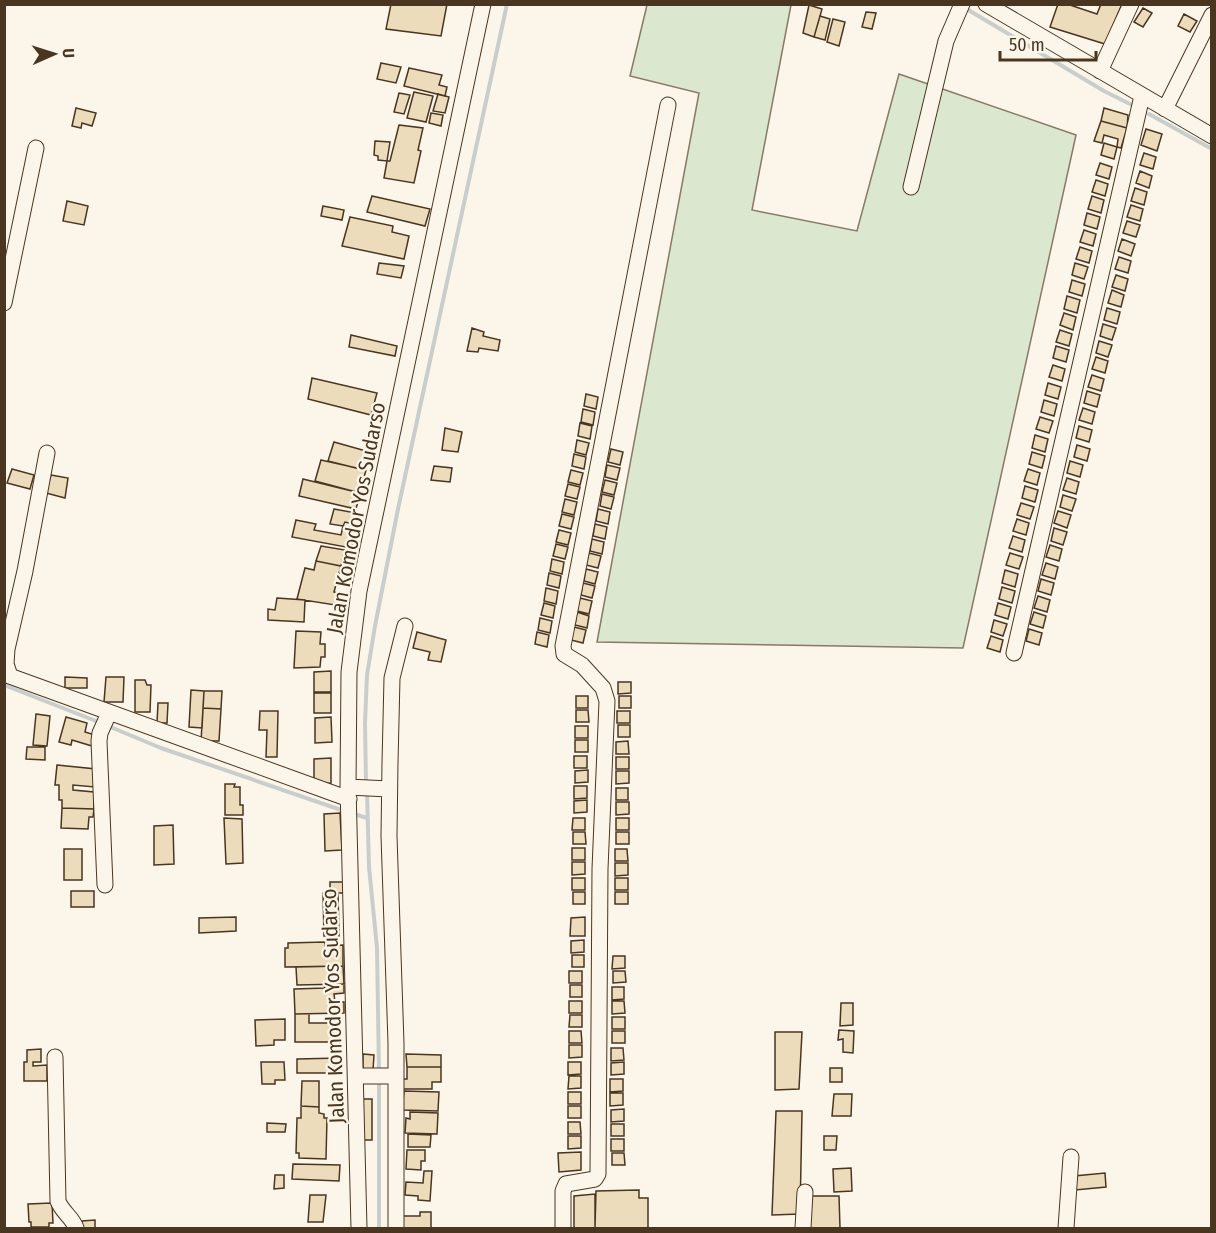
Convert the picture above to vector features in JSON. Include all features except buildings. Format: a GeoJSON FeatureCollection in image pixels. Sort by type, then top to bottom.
{"type":"FeatureCollection","features":[{"type":"Feature","properties":{"kind":"street","name":"Jalan Komodor Yos Sudarso"},"geometry":{"type":"LineString","coordinates":[[359,1228],[364,1076],[349,822],[351,795],[349,672],[359,591],[483,4]]}},
{"type":"Feature","properties":{"kind":"street"},"geometry":{"type":"LineString","coordinates":[[986,4],[1212,136]]}},
{"type":"Feature","properties":{"kind":"street"},"geometry":{"type":"LineString","coordinates":[[1100,71],[1131,4]]}},
{"type":"Feature","properties":{"kind":"street"},"geometry":{"type":"LineString","coordinates":[[911,187],[946,41],[960,9]]}},
{"type":"Feature","properties":{"kind":"street"},"geometry":{"type":"LineString","coordinates":[[1165,109],[1212,15]]}},
{"type":"Feature","properties":{"kind":"street"},"geometry":{"type":"LineString","coordinates":[[1014,653],[1142,96]]}},
{"type":"Feature","properties":{"kind":"street"},"geometry":{"type":"LineString","coordinates":[[563,1228],[562,1191],[566,1184],[594,1179],[598,1174],[600,869],[607,701],[603,688],[582,665],[564,654],[563,646],[668,105]]}},
{"type":"Feature","properties":{"kind":"street"},"geometry":{"type":"LineString","coordinates":[[4,303],[36,148]]}},
{"type":"Feature","properties":{"kind":"street"},"geometry":{"type":"LineString","coordinates":[[47,453],[25,571],[7,649],[7,675],[106,721],[351,795],[385,789]]}},
{"type":"Feature","properties":{"kind":"street"},"geometry":{"type":"LineString","coordinates":[[396,1228],[389,836],[385,789],[392,678],[405,626]]}},
{"type":"Feature","properties":{"kind":"street"},"geometry":{"type":"LineString","coordinates":[[105,885],[99,741],[106,721]]}},
{"type":"Feature","properties":{"kind":"street"},"geometry":{"type":"LineString","coordinates":[[55,1057],[57,1201],[76,1228]]}},
{"type":"Feature","properties":{"kind":"street"},"geometry":{"type":"LineString","coordinates":[[364,1076],[393,1076]]}},
{"type":"Feature","properties":{"kind":"street"},"geometry":{"type":"LineString","coordinates":[[1066,1228],[1071,1156]]}},
{"type":"Feature","properties":{"kind":"street"},"geometry":{"type":"LineString","coordinates":[[803,1228],[805,1192]]}},
{"type":"Feature","properties":{"kind":"green space"},"geometry":{"type":"Polygon","coordinates":[[[647,5],[791,5],[752,210],[857,231],[899,74],[1076,135],[963,648],[597,642],[699,93],[630,76],[647,5]]]}},
{"type":"Feature","properties":{"kind":"waterway"},"geometry":{"type":"LineString","coordinates":[[366,784],[367,675],[375,626],[507,4]]}},
{"type":"Feature","properties":{"kind":"waterway"},"geometry":{"type":"LineString","coordinates":[[965,8],[1104,91],[1130,104]]}},
{"type":"Feature","properties":{"kind":"waterway"},"geometry":{"type":"LineString","coordinates":[[1149,114],[1212,149]]}},
{"type":"Feature","properties":{"kind":"waterway"},"geometry":{"type":"LineString","coordinates":[[4,685],[101,723]]}},
{"type":"Feature","properties":{"kind":"waterway"},"geometry":{"type":"LineString","coordinates":[[108,726],[161,748],[344,811]]}},
{"type":"Feature","properties":{"kind":"waterway"},"geometry":{"type":"LineString","coordinates":[[367,792],[369,867],[377,948],[379,1072]]}},
{"type":"Feature","properties":{"kind":"waterway"},"geometry":{"type":"LineString","coordinates":[[351,813],[367,818]]}},
{"type":"Feature","properties":{"kind":"waterway"},"geometry":{"type":"LineString","coordinates":[[379,1079],[379,1228]]}}]}
